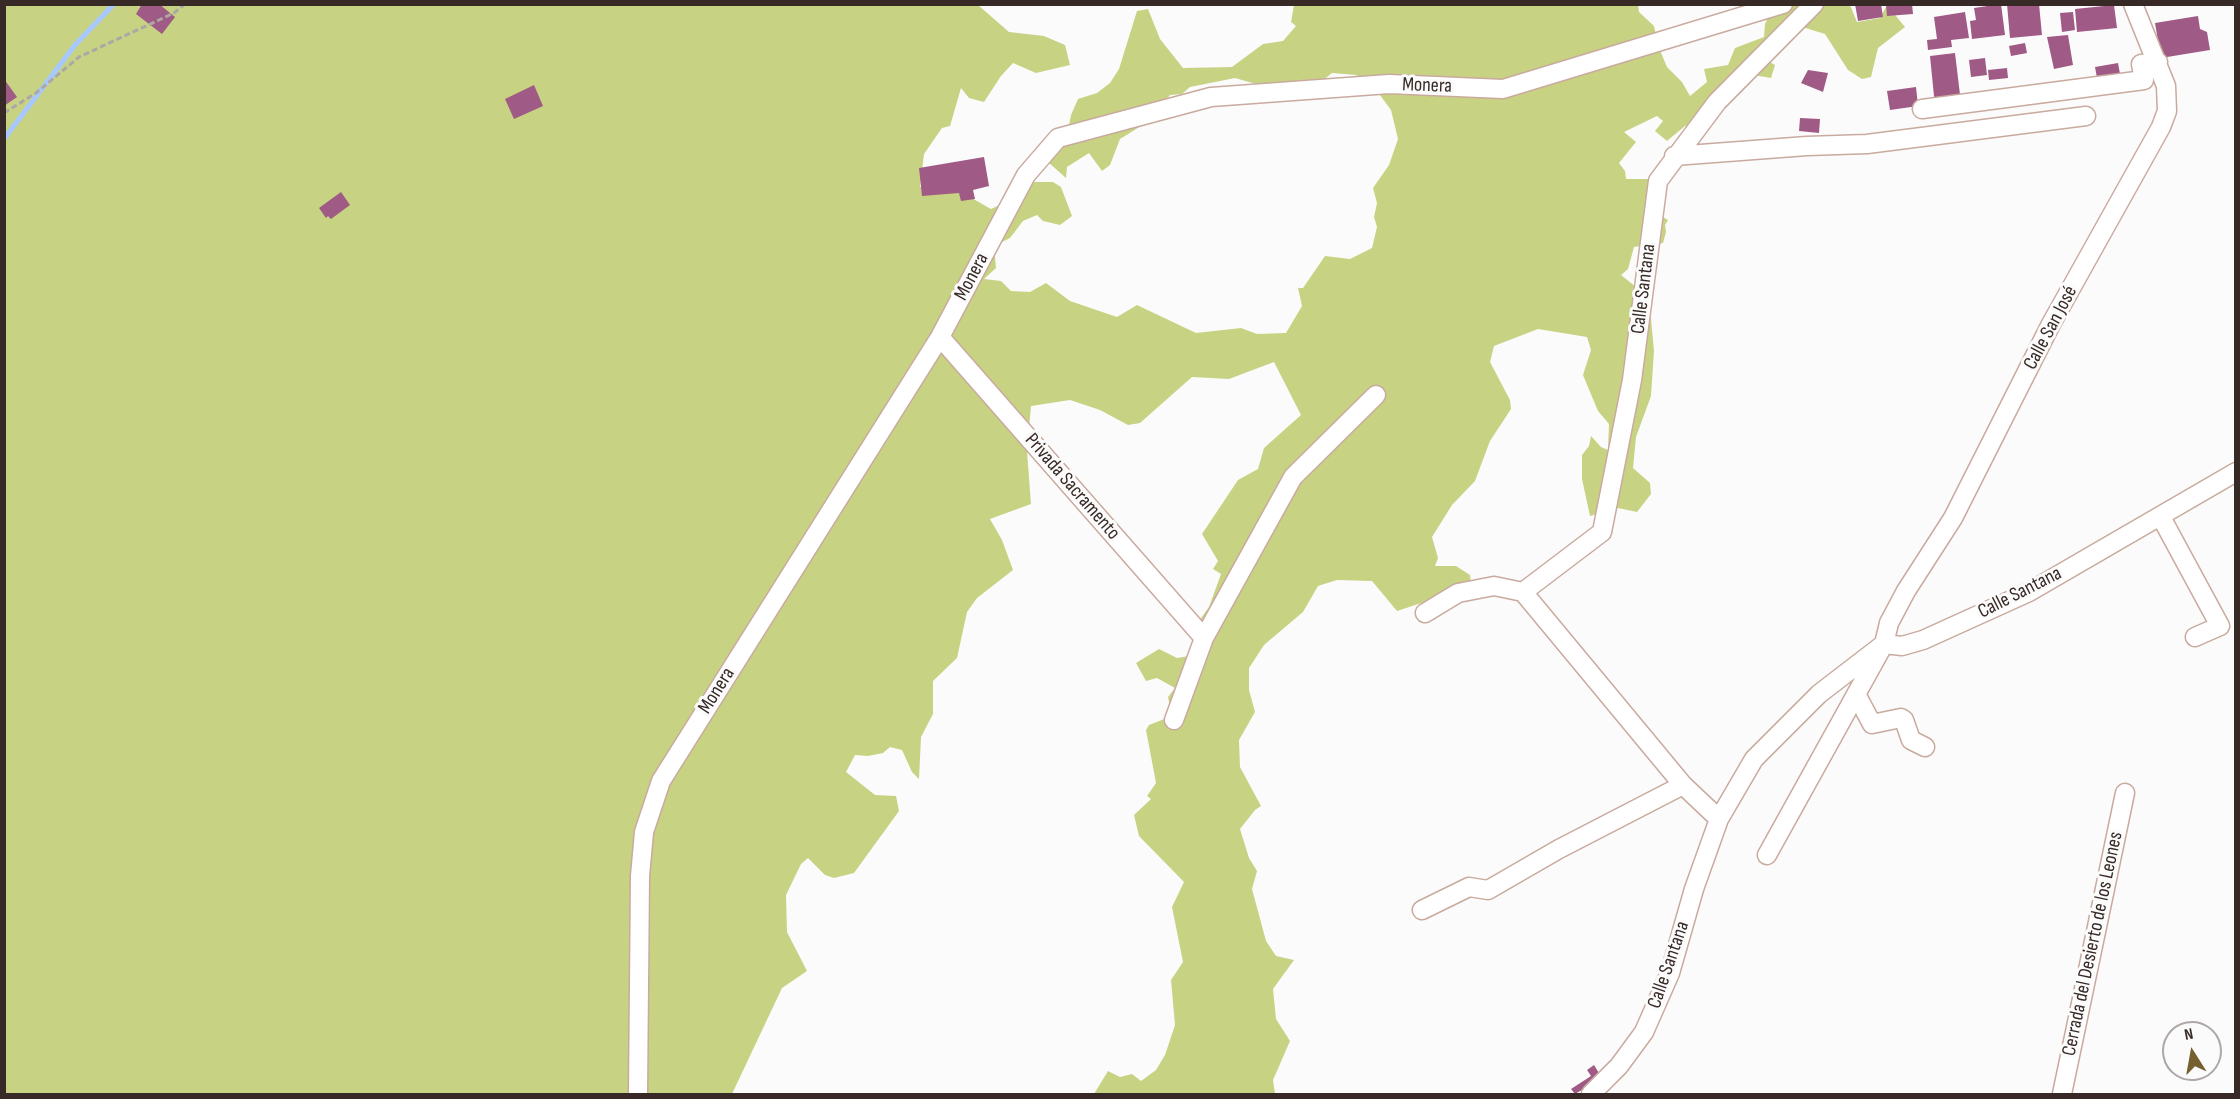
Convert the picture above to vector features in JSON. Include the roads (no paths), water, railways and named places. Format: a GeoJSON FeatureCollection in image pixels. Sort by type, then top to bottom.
{"type":"FeatureCollection","features":[{"type":"Feature","properties":{"kind":"street","name":"Monera"},"geometry":{"type":"LineString","coordinates":[[638,1095],[640,876],[644,832],[661,780],[940,337],[1026,175],[1058,138],[1211,97],[1389,84],[1503,89],[1783,4]]}},
{"type":"Feature","properties":{"kind":"street","name":"Calle Santana"},"geometry":{"type":"LineString","coordinates":[[1523,592],[1602,532],[1632,380],[1658,181],[1674,156],[1717,102],[1814,4]]}},
{"type":"Feature","properties":{"kind":"street","name":"Calle San José"},"geometry":{"type":"LineString","coordinates":[[1767,855],[1884,644],[1889,623],[1953,518],[2051,324],[2161,126],[2167,111],[2166,86],[2136,5]]}},
{"type":"Feature","properties":{"kind":"street"},"geometry":{"type":"LineString","coordinates":[[1922,109],[2144,80],[2141,64],[2158,62]]}},
{"type":"Feature","properties":{"kind":"street"},"geometry":{"type":"LineString","coordinates":[[1674,156],[1868,144],[2086,117]]}},
{"type":"Feature","properties":{"kind":"street","name":"Privada Sacramento"},"geometry":{"type":"LineString","coordinates":[[940,337],[1204,638]]}},
{"type":"Feature","properties":{"kind":"street"},"geometry":{"type":"LineString","coordinates":[[1174,720],[1204,638],[1293,477],[1376,395]]}},
{"type":"Feature","properties":{"kind":"street","name":"Calle Santana"},"geometry":{"type":"LineString","coordinates":[[1591,1095],[1619,1066],[1644,1032],[1670,973],[1694,889],[1719,819],[1754,759],[1819,694],[1884,644],[1902,646],[1923,640],[2029,592],[2235,472]]}},
{"type":"Feature","properties":{"kind":"street"},"geometry":{"type":"LineString","coordinates":[[2161,517],[2220,626],[2195,637]]}},
{"type":"Feature","properties":{"kind":"street"},"geometry":{"type":"LineString","coordinates":[[1425,613],[1458,593],[1494,586],[1523,592],[1683,785],[1719,819]]}},
{"type":"Feature","properties":{"kind":"street"},"geometry":{"type":"LineString","coordinates":[[1856,694],[1872,724],[1901,718],[1904,720],[1911,740],[1925,747]]}},
{"type":"Feature","properties":{"kind":"street"},"geometry":{"type":"LineString","coordinates":[[1422,910],[1469,887],[1488,890],[1559,849],[1683,785]]}},
{"type":"Feature","properties":{"kind":"street","name":"Cerrada del Desierto de los Leones"},"geometry":{"type":"LineString","coordinates":[[2062,1095],[2125,793]]}},
{"type":"Feature","properties":{"kind":"waterway"},"geometry":{"type":"LineString","coordinates":[[4,139],[75,45],[114,4]]}}]}
